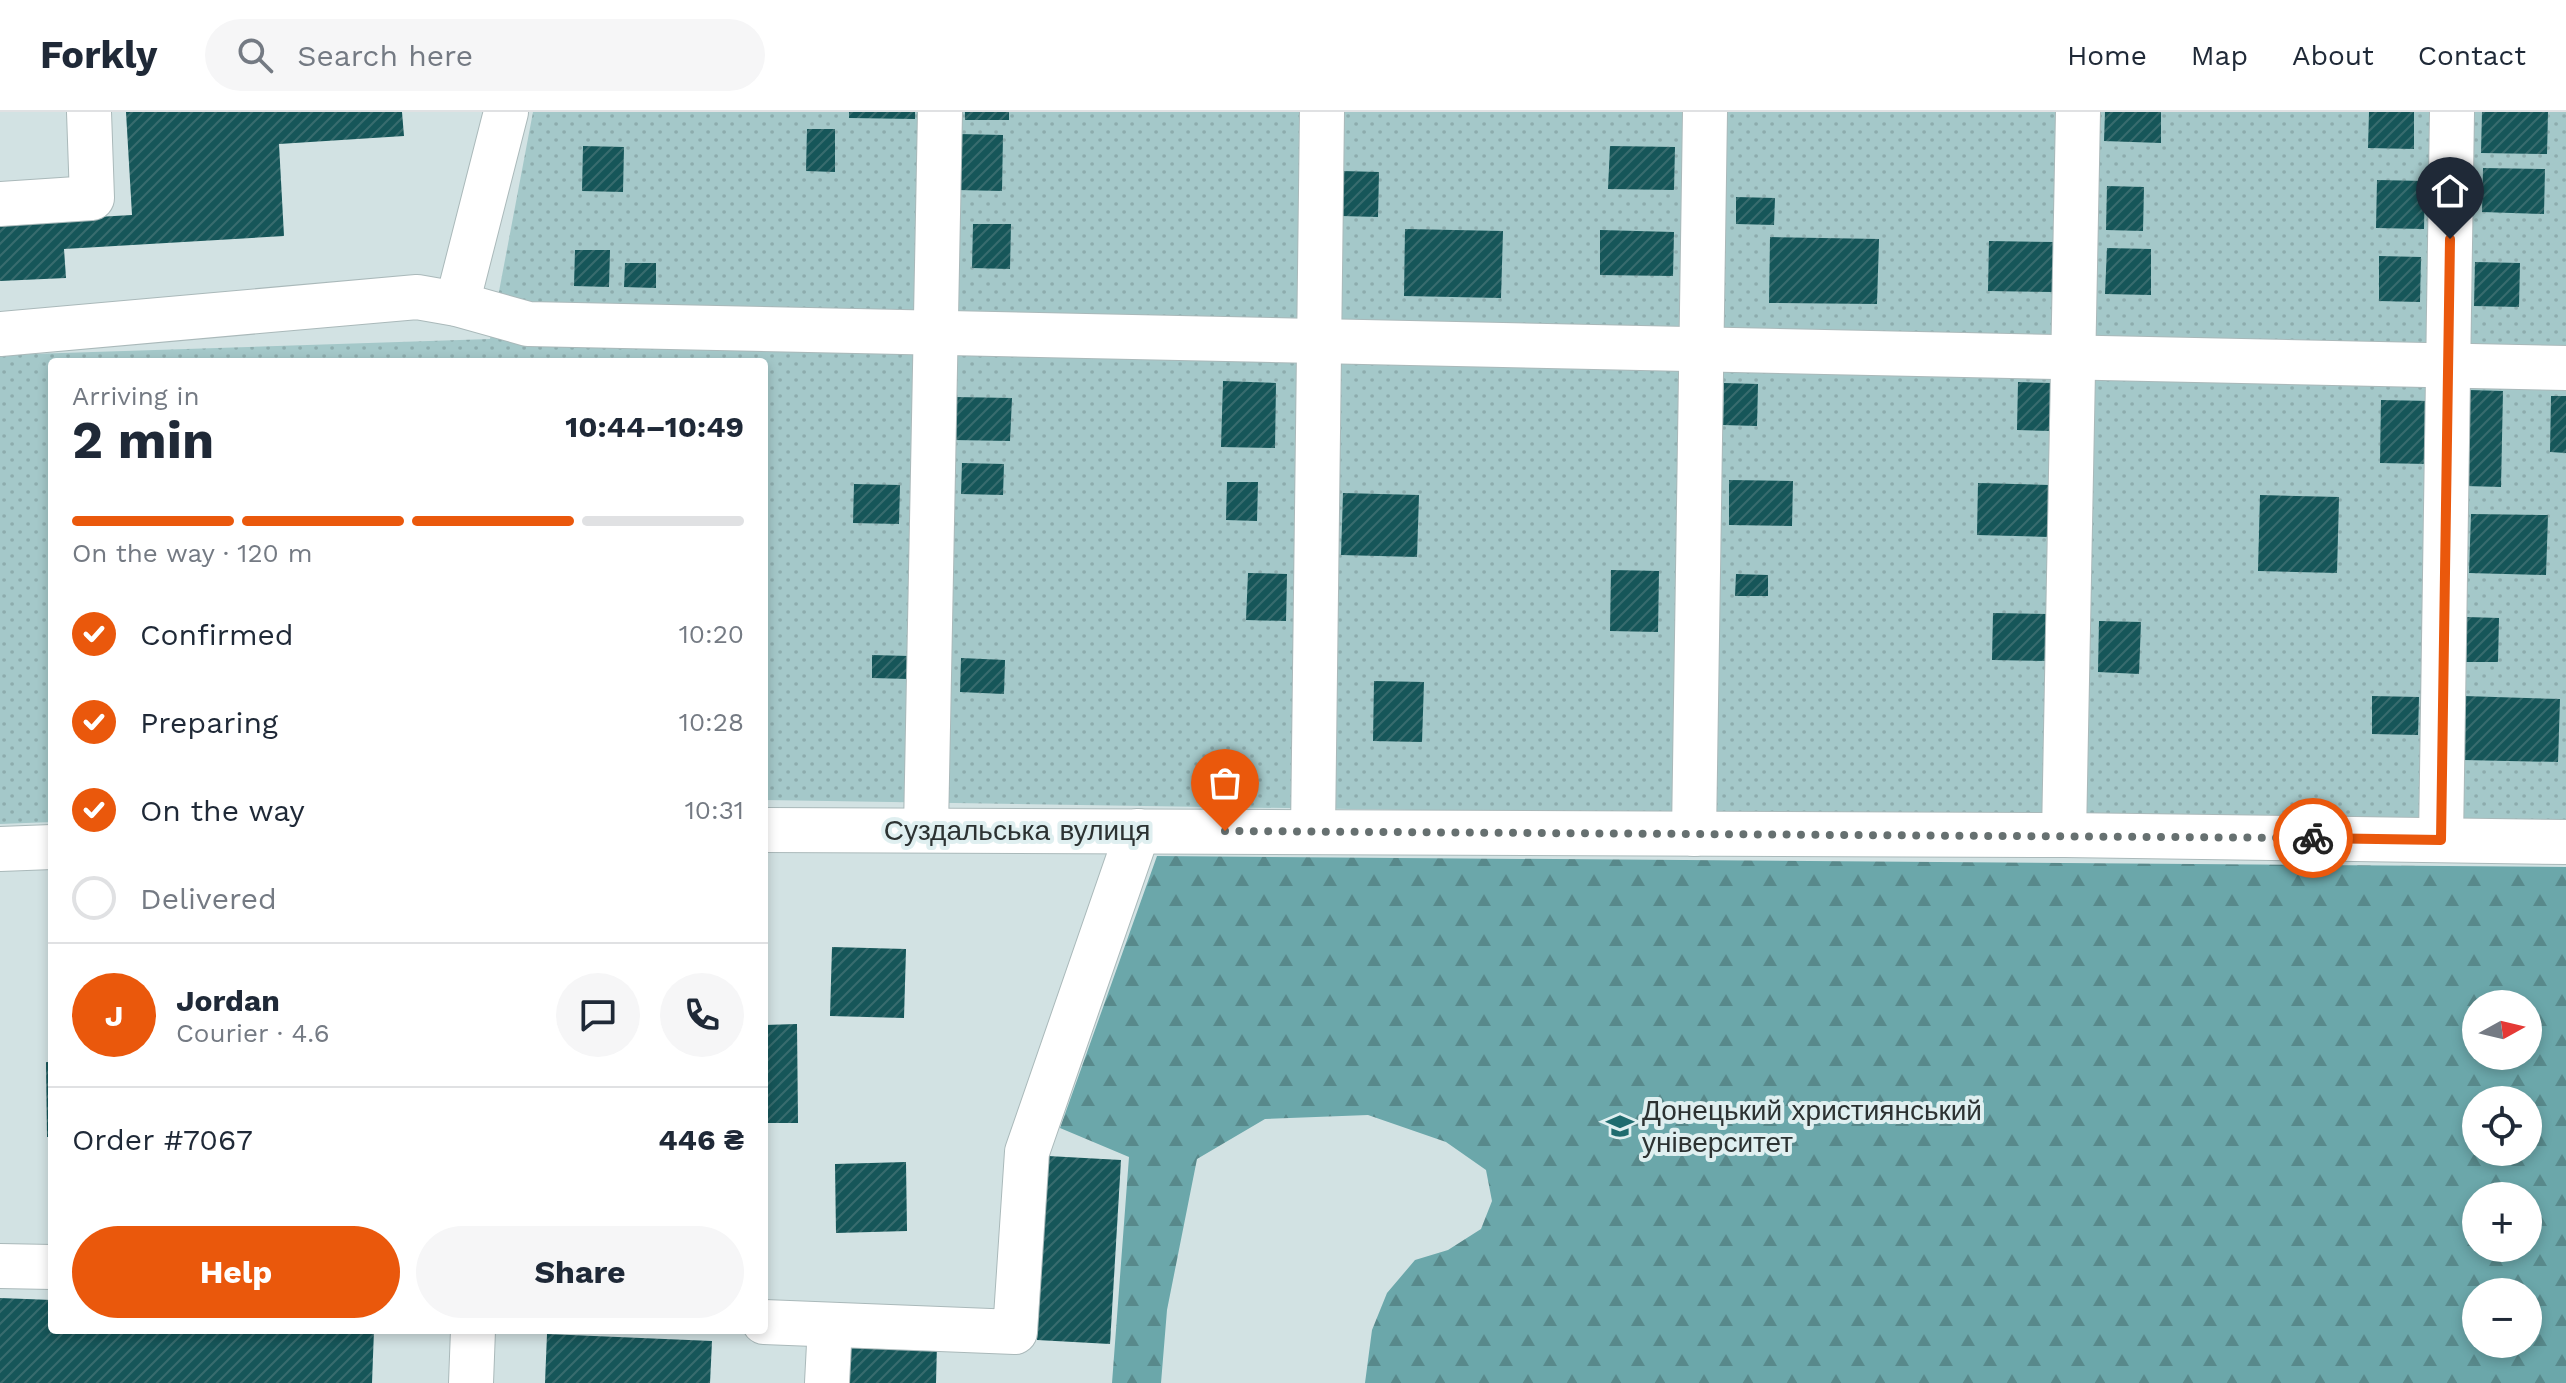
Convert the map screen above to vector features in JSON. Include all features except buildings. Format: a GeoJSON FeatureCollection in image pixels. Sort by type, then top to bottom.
{"type":"FeatureCollection","features":[{"type":"Feature","properties":{"kind":"street"},"geometry":{"type":"LineString","coordinates":[[0,204],[92,198],[89,112]]}},
{"type":"Feature","properties":{"kind":"street"},"geometry":{"type":"LineString","coordinates":[[457,304],[506,112]]}},
{"type":"Feature","properties":{"kind":"street"},"geometry":{"type":"LineString","coordinates":[[926,829],[940,112]]}},
{"type":"Feature","properties":{"kind":"street"},"geometry":{"type":"LineString","coordinates":[[1313,832],[1322,112]]}},
{"type":"Feature","properties":{"kind":"street"},"geometry":{"type":"LineString","coordinates":[[1694,834],[1705,112]]}},
{"type":"Feature","properties":{"kind":"street"},"geometry":{"type":"LineString","coordinates":[[2064,835],[2078,112]]}},
{"type":"Feature","properties":{"kind":"street"},"geometry":{"type":"LineString","coordinates":[[2441,840],[2452,112]]}},
{"type":"Feature","properties":{"kind":"street"},"geometry":{"type":"LineString","coordinates":[[0,334],[417,297],[457,304],[528,324],[2566,368]]}},
{"type":"Feature","properties":{"kind":"street","name":"Суздальська вулиця"},"geometry":{"type":"LineString","coordinates":[[768,830],[2064,835],[2566,842]]}},
{"type":"Feature","properties":{"kind":"street"},"geometry":{"type":"LineString","coordinates":[[768,1322],[1015,1332],[1027,1152],[1138,831]]}},
{"type":"Feature","properties":{"kind":"street"},"geometry":{"type":"LineString","coordinates":[[0,849],[48,847]]}},
{"type":"Feature","properties":{"kind":"street"},"geometry":{"type":"LineString","coordinates":[[0,1266],[48,1267]]}},
{"type":"Feature","properties":{"kind":"street"},"geometry":{"type":"LineString","coordinates":[[827,1383],[830,1325]]}},
{"type":"Feature","properties":{"kind":"street"},"geometry":{"type":"LineString","coordinates":[[471,1383],[473,1334]]}},
{"type":"Feature","properties":{"kind":"shaded area"},"geometry":{"type":"Polygon","coordinates":[[[533,112],[2566,112],[2566,828],[768,800],[768,358],[48,358],[48,822],[0,824],[0,355],[490,339],[533,112]]]}},
{"type":"Feature","properties":{"kind":"green space","name":"Донецький християнський університет"},"geometry":{"type":"Polygon","coordinates":[[[1157,856],[2566,867],[2566,1383],[1365,1383],[1372,1330],[1387,1293],[1415,1260],[1448,1250],[1481,1229],[1492,1201],[1486,1170],[1446,1142],[1368,1115],[1265,1119],[1197,1159],[1167,1310],[1161,1383],[1112,1383],[1129,1157],[1060,1128],[1157,856]]]}},
{"type":"Feature","properties":{"kind":"way so far"},"geometry":{"type":"LineString","coordinates":[[1225,831],[2313,838]]}},
{"type":"Feature","properties":{"kind":"place","name":"Донецький християнський університет"},"geometry":{"type":"Point","coordinates":[1620,1126]}},
{"type":"Feature","properties":{"kind":"route"},"geometry":{"type":"LineString","coordinates":[[2313,838],[2441,840],[2450,239]]}}]}
